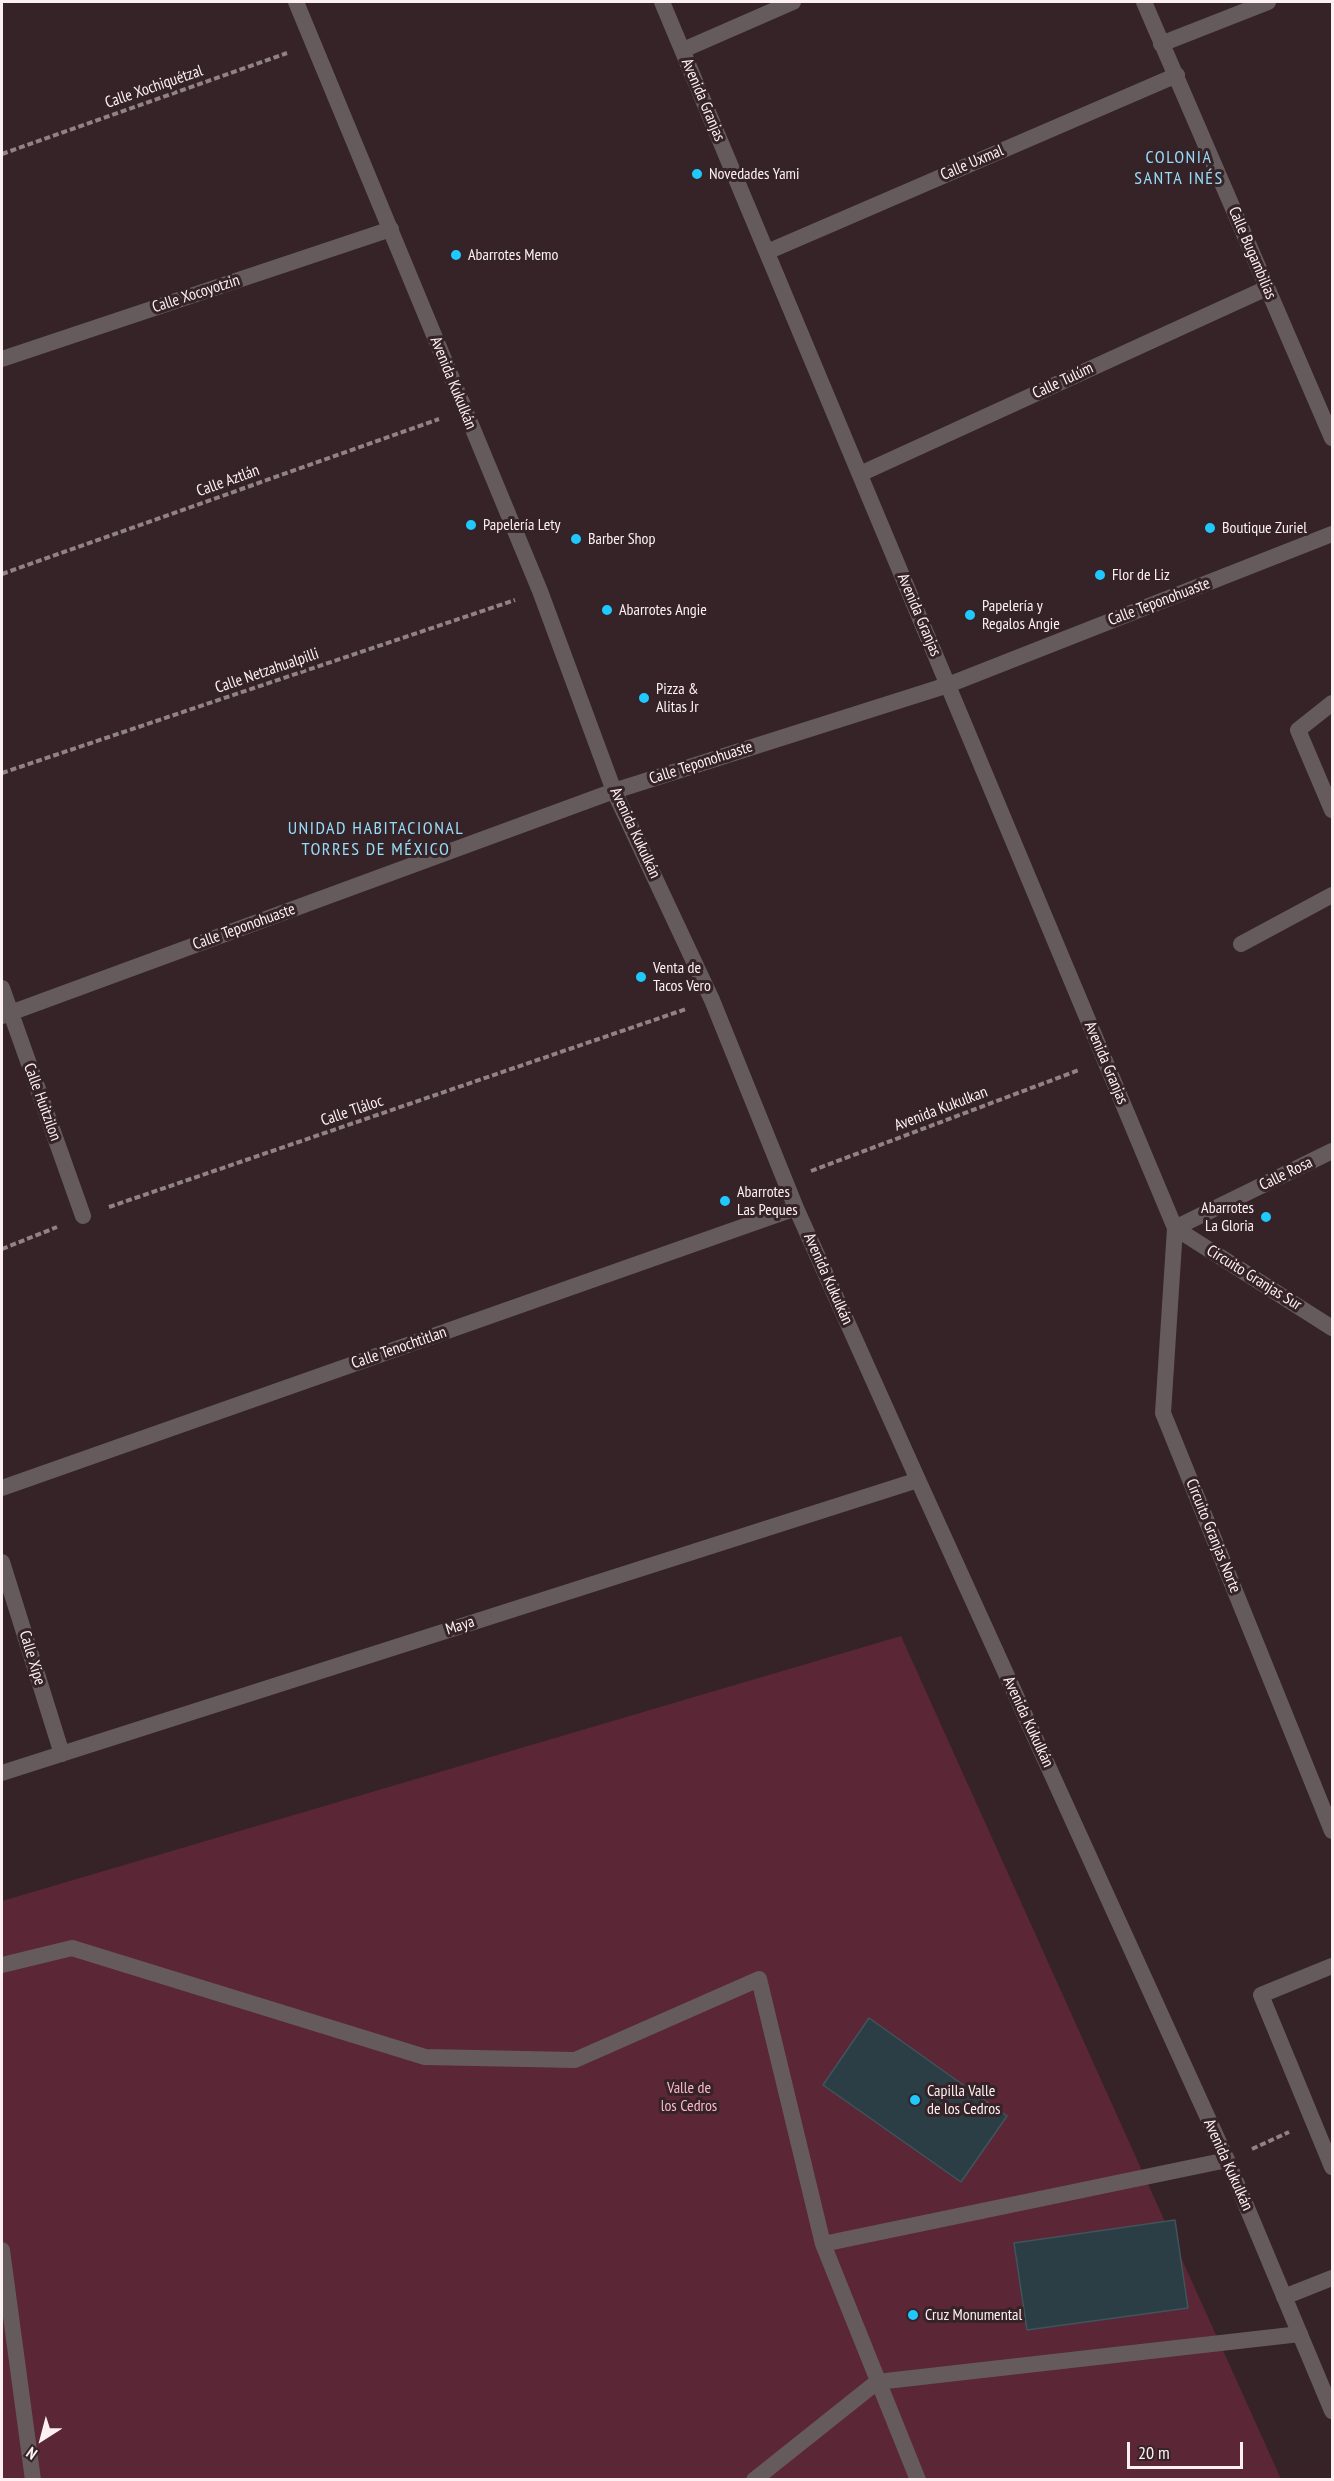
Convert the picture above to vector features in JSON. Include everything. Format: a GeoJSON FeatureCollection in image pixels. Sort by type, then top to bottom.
{"type":"FeatureCollection","features":[{"type":"Feature","properties":{"kind":"street","name":"Avenida Kukulkán"},"geometry":{"type":"LineString","coordinates":[[296,2],[540,591],[614,791],[712,1000],[796,1208],[1227,2160],[1332,2411]]}},
{"type":"Feature","properties":{"kind":"street","name":"Avenida Granjas"},"geometry":{"type":"LineString","coordinates":[[662,2],[1175,1228]]}},
{"type":"Feature","properties":{"kind":"street"},"geometry":{"type":"LineString","coordinates":[[683,50],[793,2]]}},
{"type":"Feature","properties":{"kind":"street","name":"Calle Bugambilias"},"geometry":{"type":"LineString","coordinates":[[1144,2],[1332,438]]}},
{"type":"Feature","properties":{"kind":"street"},"geometry":{"type":"LineString","coordinates":[[1161,44],[1268,2]]}},
{"type":"Feature","properties":{"kind":"street","name":"Calle Uxmal"},"geometry":{"type":"LineString","coordinates":[[767,252],[1177,75]]}},
{"type":"Feature","properties":{"kind":"street","name":"Calle Xocoyotzin"},"geometry":{"type":"LineString","coordinates":[[2,359],[391,229]]}},
{"type":"Feature","properties":{"kind":"street","name":"Calle Tulúm"},"geometry":{"type":"LineString","coordinates":[[860,474],[1267,288]]}},
{"type":"Feature","properties":{"kind":"street","name":"Calle Teponohuaste"},"geometry":{"type":"LineString","coordinates":[[6,1014],[614,791],[948,685],[1332,534]]}},
{"type":"Feature","properties":{"kind":"street"},"geometry":{"type":"LineString","coordinates":[[1332,703],[1298,730],[1332,810]]}},
{"type":"Feature","properties":{"kind":"street"},"geometry":{"type":"LineString","coordinates":[[1241,944],[1332,895]]}},
{"type":"Feature","properties":{"kind":"street","name":"Calle Huitzilon"},"geometry":{"type":"LineString","coordinates":[[2,988],[6,1014],[83,1216]]}},
{"type":"Feature","properties":{"kind":"street","name":"Calle Rosa"},"geometry":{"type":"LineString","coordinates":[[1175,1228],[1332,1151]]}},
{"type":"Feature","properties":{"kind":"street","name":"Calle Tenochtitlan"},"geometry":{"type":"LineString","coordinates":[[2,1488],[796,1208]]}},
{"type":"Feature","properties":{"kind":"street","name":"Circuito Granjas Sur"},"geometry":{"type":"LineString","coordinates":[[1175,1228],[1332,1328]]}},
{"type":"Feature","properties":{"kind":"street","name":"Circuito Granjas Norte"},"geometry":{"type":"LineString","coordinates":[[1175,1228],[1163,1413],[1332,1831]]}},
{"type":"Feature","properties":{"kind":"street","name":"Maya"},"geometry":{"type":"LineString","coordinates":[[2,1773],[918,1480]]}},
{"type":"Feature","properties":{"kind":"street","name":"Calle Xipe"},"geometry":{"type":"LineString","coordinates":[[2,1562],[62,1754]]}},
{"type":"Feature","properties":{"kind":"street"},"geometry":{"type":"LineString","coordinates":[[2,1965],[72,1948],[425,2057],[575,2060],[759,1979],[823,2244],[918,2480]]}},
{"type":"Feature","properties":{"kind":"street"},"geometry":{"type":"LineString","coordinates":[[1332,1966],[1261,1995],[1332,2167]]}},
{"type":"Feature","properties":{"kind":"street"},"geometry":{"type":"LineString","coordinates":[[823,2244],[1227,2160]]}},
{"type":"Feature","properties":{"kind":"street"},"geometry":{"type":"LineString","coordinates":[[2,2250],[33,2480]]}},
{"type":"Feature","properties":{"kind":"street"},"geometry":{"type":"LineString","coordinates":[[1284,2297],[1332,2278]]}},
{"type":"Feature","properties":{"kind":"street"},"geometry":{"type":"LineString","coordinates":[[754,2480],[878,2382],[1300,2334]]}},
{"type":"Feature","properties":{"kind":"path","name":"Calle Xochiquétzal"},"geometry":{"type":"LineString","coordinates":[[2,154],[314,44]]}},
{"type":"Feature","properties":{"kind":"path","name":"Calle Aztlán"},"geometry":{"type":"LineString","coordinates":[[2,574],[464,410]]}},
{"type":"Feature","properties":{"kind":"path","name":"Calle Netzahualpilli"},"geometry":{"type":"LineString","coordinates":[[2,773],[540,591]]}},
{"type":"Feature","properties":{"kind":"path","name":"Calle Tláloc"},"geometry":{"type":"LineString","coordinates":[[2,1248],[83,1216],[712,1000]]}},
{"type":"Feature","properties":{"kind":"path","name":"Avenida Kukulkan"},"geometry":{"type":"LineString","coordinates":[[785,1181],[1105,1060]]}},
{"type":"Feature","properties":{"kind":"path"},"geometry":{"type":"LineString","coordinates":[[1227,2160],[1313,2121]]}},
{"type":"Feature","properties":{"kind":"green space","name":"Valle de los Cedros"},"geometry":{"type":"Polygon","coordinates":[[[901,1636],[1281,2479],[2,2480],[2,1901],[901,1636]]]}},
{"type":"Feature","properties":{"kind":"building","name":"Capilla Valle de los Cedros"},"geometry":{"type":"Polygon","coordinates":[[[869,2018],[1007,2116],[961,2182],[823,2085],[869,2018]]]}},
{"type":"Feature","properties":{"kind":"building"},"geometry":{"type":"Polygon","coordinates":[[[1175,2220],[1188,2308],[1027,2330],[1014,2243],[1175,2220]]]}},
{"type":"Feature","properties":{"kind":"place","name":"Novedades Yami"},"geometry":{"type":"Point","coordinates":[697,174]}},
{"type":"Feature","properties":{"kind":"place","name":"Abarrotes Memo"},"geometry":{"type":"Point","coordinates":[456,255]}},
{"type":"Feature","properties":{"kind":"place","name":"Papelería Lety"},"geometry":{"type":"Point","coordinates":[471,525]}},
{"type":"Feature","properties":{"kind":"place","name":"Boutique Zuriel"},"geometry":{"type":"Point","coordinates":[1210,528]}},
{"type":"Feature","properties":{"kind":"place","name":"Barber Shop"},"geometry":{"type":"Point","coordinates":[576,539]}},
{"type":"Feature","properties":{"kind":"place","name":"Flor de Liz"},"geometry":{"type":"Point","coordinates":[1100,575]}},
{"type":"Feature","properties":{"kind":"place","name":"Abarrotes Angie"},"geometry":{"type":"Point","coordinates":[607,610]}},
{"type":"Feature","properties":{"kind":"place","name":"Papelería y Regalos Angie"},"geometry":{"type":"Point","coordinates":[970,615]}},
{"type":"Feature","properties":{"kind":"place","name":"Pizza & Alitas Jr"},"geometry":{"type":"Point","coordinates":[644,698]}},
{"type":"Feature","properties":{"kind":"place","name":"Venta de Tacos Vero"},"geometry":{"type":"Point","coordinates":[641,977]}},
{"type":"Feature","properties":{"kind":"place","name":"Abarrotes Las Peques"},"geometry":{"type":"Point","coordinates":[725,1201]}},
{"type":"Feature","properties":{"kind":"place","name":"Abarrotes La Gloria"},"geometry":{"type":"Point","coordinates":[1266,1217]}},
{"type":"Feature","properties":{"kind":"place","name":"Capilla Valle de los Cedros"},"geometry":{"type":"Point","coordinates":[915,2100]}},
{"type":"Feature","properties":{"kind":"place","name":"Cruz Monumental"},"geometry":{"type":"Point","coordinates":[913,2315]}},
{"type":"Feature","properties":{"kind":"district","name":"COLONIA SANTA INÉS"},"geometry":{"type":"Point","coordinates":[1179,168]}},
{"type":"Feature","properties":{"kind":"district","name":"UNIDAD HABITACIONAL TORRES DE MÉXICO"},"geometry":{"type":"Point","coordinates":[376,839]}}]}
